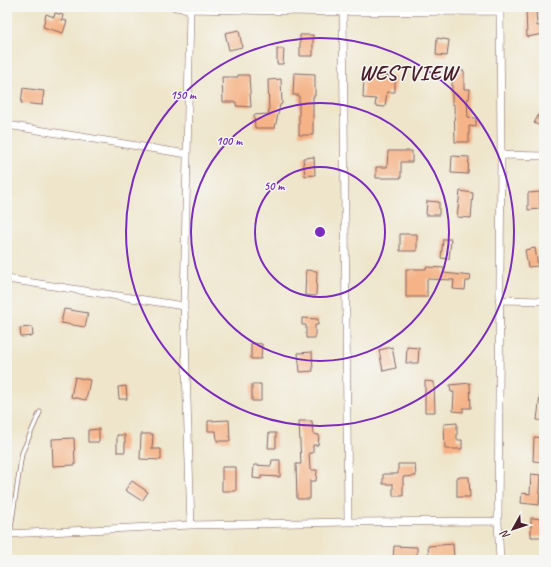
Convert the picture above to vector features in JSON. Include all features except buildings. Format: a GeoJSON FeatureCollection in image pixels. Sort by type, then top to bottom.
{"type":"FeatureCollection","features":[{"type":"Feature","properties":{"kind":"street"},"geometry":{"type":"LineString","coordinates":[[175,7],[190,10],[343,12],[500,9],[501,155],[498,521],[500,560]]}},
{"type":"Feature","properties":{"kind":"street"},"geometry":{"type":"LineString","coordinates":[[190,10],[184,306],[191,525]]}},
{"type":"Feature","properties":{"kind":"street"},"geometry":{"type":"LineString","coordinates":[[343,12],[348,522]]}},
{"type":"Feature","properties":{"kind":"street"},"geometry":{"type":"LineString","coordinates":[[7,125],[187,154]]}},
{"type":"Feature","properties":{"kind":"street"},"geometry":{"type":"LineString","coordinates":[[501,155],[544,156]]}},
{"type":"Feature","properties":{"kind":"street"},"geometry":{"type":"LineString","coordinates":[[7,279],[184,306]]}},
{"type":"Feature","properties":{"kind":"street"},"geometry":{"type":"LineString","coordinates":[[499,300],[544,301]]}},
{"type":"Feature","properties":{"kind":"street"},"geometry":{"type":"LineString","coordinates":[[9,534],[191,525],[498,521]]}},
{"type":"Feature","properties":{"kind":"lane"},"geometry":{"type":"LineString","coordinates":[[9,534],[22,453],[40,412]]}},
{"type":"Feature","properties":{"kind":"district","name":"WESTVIEW"},"geometry":{"type":"Point","coordinates":[408,73]}}]}
